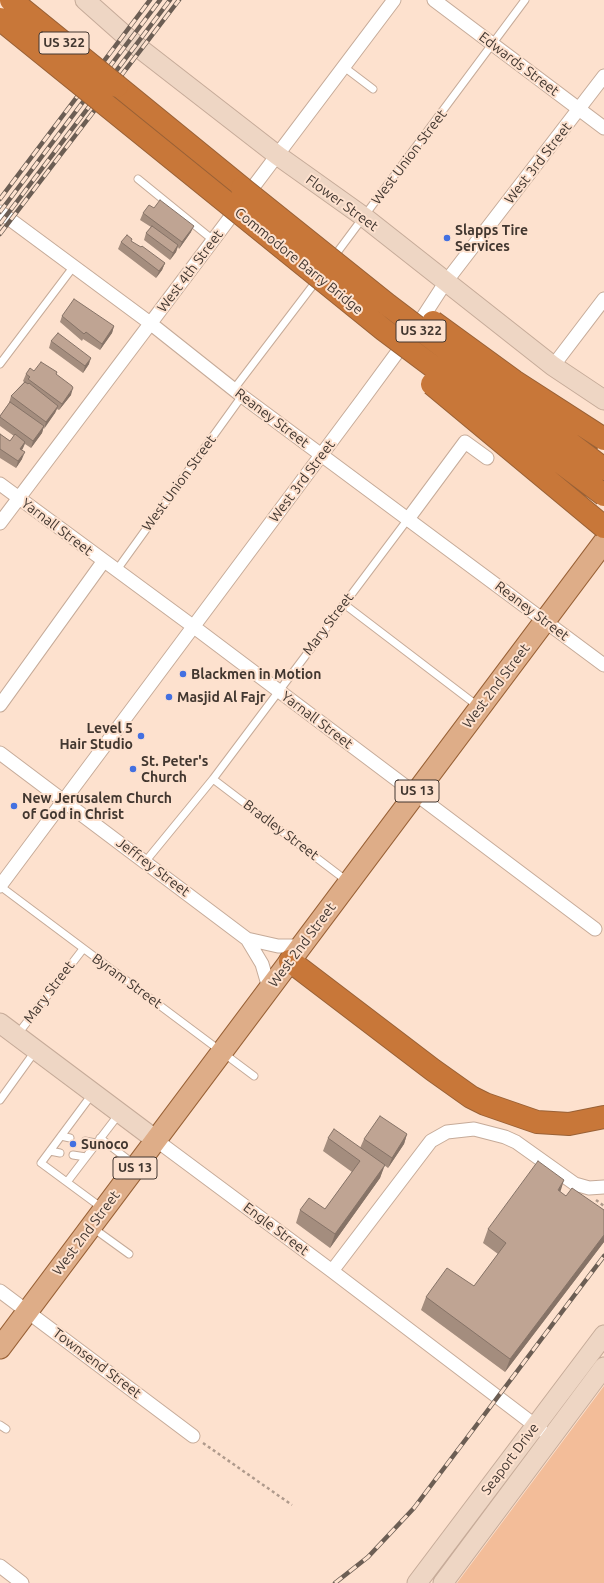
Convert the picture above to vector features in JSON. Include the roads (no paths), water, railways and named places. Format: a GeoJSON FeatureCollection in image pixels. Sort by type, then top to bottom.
{"type":"FeatureCollection","features":[{"type":"Feature","properties":{"kind":"highway","name":"Commodore Barry Bridge"},"geometry":{"type":"LineString","coordinates":[[11,0],[388,305],[604,469]]}},
{"type":"Feature","properties":{"kind":"highway"},"geometry":{"type":"LineString","coordinates":[[24,0],[117,86]]}},
{"type":"Feature","properties":{"kind":"highway","name":"Commodore Barry Bridge"},"geometry":{"type":"LineString","coordinates":[[0,19],[391,334],[604,495]]}},
{"type":"Feature","properties":{"kind":"highway"},"geometry":{"type":"LineString","coordinates":[[0,26],[87,90]]}},
{"type":"Feature","properties":{"kind":"highway"},"geometry":{"type":"LineString","coordinates":[[242,188],[335,249],[514,381],[604,439]]}},
{"type":"Feature","properties":{"kind":"highway"},"geometry":{"type":"LineString","coordinates":[[290,254],[365,330],[604,527]]}},
{"type":"Feature","properties":{"kind":"highway"},"geometry":{"type":"LineString","coordinates":[[296,953],[433,1070],[471,1097],[485,1104],[537,1122],[568,1124],[604,1117]]}},
{"type":"Feature","properties":{"kind":"main road","name":"West 2nd Street"},"geometry":{"type":"LineString","coordinates":[[0,1348],[604,542]]}},
{"type":"Feature","properties":{"kind":"street","name":"Flower Street"},"geometry":{"type":"LineString","coordinates":[[85,0],[138,47],[277,155],[364,217],[446,283],[554,366],[604,400]]}},
{"type":"Feature","properties":{"kind":"street","name":"West 4th Street"},"geometry":{"type":"LineString","coordinates":[[0,523],[394,0]]}},
{"type":"Feature","properties":{"kind":"street","name":"Edwards Street"},"geometry":{"type":"LineString","coordinates":[[434,0],[604,128]]}},
{"type":"Feature","properties":{"kind":"street","name":"West 3rd Street"},"geometry":{"type":"LineString","coordinates":[[0,886],[194,627],[421,320],[446,283],[580,110],[604,76]]}},
{"type":"Feature","properties":{"kind":"street","name":"Reaney Street"},"geometry":{"type":"LineString","coordinates":[[0,212],[150,323],[238,393],[320,455],[604,665]]}},
{"type":"Feature","properties":{"kind":"street"},"geometry":{"type":"LineString","coordinates":[[554,366],[604,299]]}},
{"type":"Feature","properties":{"kind":"street","name":"Mary Street"},"geometry":{"type":"LineString","coordinates":[[408,519],[465,442],[487,458]]}},
{"type":"Feature","properties":{"kind":"street","name":"Yarnall Street"},"geometry":{"type":"LineString","coordinates":[[0,484],[116,571],[194,627],[595,929]]}},
{"type":"Feature","properties":{"kind":"street"},"geometry":{"type":"LineString","coordinates":[[0,705],[104,562]]}},
{"type":"Feature","properties":{"kind":"street","name":"Jeffrey Street"},"geometry":{"type":"LineString","coordinates":[[0,753],[248,939]]}},
{"type":"Feature","properties":{"kind":"street"},"geometry":{"type":"LineString","coordinates":[[248,939],[278,946],[296,953]]}},
{"type":"Feature","properties":{"kind":"street"},"geometry":{"type":"LineString","coordinates":[[248,939],[262,964],[269,988]]}},
{"type":"Feature","properties":{"kind":"street","name":"Engle Street"},"geometry":{"type":"LineString","coordinates":[[0,1023],[332,1271],[551,1438]]}},
{"type":"Feature","properties":{"kind":"street"},"geometry":{"type":"LineString","coordinates":[[332,1271],[431,1141],[447,1132],[460,1129],[474,1129],[494,1134],[516,1142],[575,1184],[589,1188],[604,1187]]}},
{"type":"Feature","properties":{"kind":"street","name":"Townsend Street"},"geometry":{"type":"LineString","coordinates":[[0,1291],[193,1436]]}},
{"type":"Feature","properties":{"kind":"street","name":"Seaport Drive"},"geometry":{"type":"LineString","coordinates":[[417,1583],[535,1426],[601,1344]]}},
{"type":"Feature","properties":{"kind":"street","name":"Seaport Drive"},"geometry":{"type":"LineString","coordinates":[[443,1583],[604,1367]]}},
{"type":"Feature","properties":{"kind":"street"},"geometry":{"type":"LineString","coordinates":[[0,1566],[22,1583]]}},
{"type":"Feature","properties":{"kind":"lane","name":"West Union Street"},"geometry":{"type":"LineString","coordinates":[[116,571],[238,393],[364,217],[524,0]]}},
{"type":"Feature","properties":{"kind":"lane"},"geometry":{"type":"LineString","coordinates":[[344,67],[373,89]]}},
{"type":"Feature","properties":{"kind":"lane"},"geometry":{"type":"LineString","coordinates":[[138,179],[213,240]]}},
{"type":"Feature","properties":{"kind":"lane"},"geometry":{"type":"LineString","coordinates":[[0,364],[74,266]]}},
{"type":"Feature","properties":{"kind":"lane","name":"Mary Street"},"geometry":{"type":"LineString","coordinates":[[145,862],[213,779],[408,519]]}},
{"type":"Feature","properties":{"kind":"lane"},"geometry":{"type":"LineString","coordinates":[[344,604],[480,708]]}},
{"type":"Feature","properties":{"kind":"lane","name":"Bradley Street"},"geometry":{"type":"LineString","coordinates":[[213,779],[349,882]]}},
{"type":"Feature","properties":{"kind":"lane","name":"Byram Street"},"geometry":{"type":"LineString","coordinates":[[0,886],[82,949],[254,1076]]}},
{"type":"Feature","properties":{"kind":"lane","name":"Mary Street"},"geometry":{"type":"LineString","coordinates":[[16,1035],[82,949]]}},
{"type":"Feature","properties":{"kind":"lane"},"geometry":{"type":"LineString","coordinates":[[0,1100],[36,1050]]}},
{"type":"Feature","properties":{"kind":"lane"},"geometry":{"type":"LineString","coordinates":[[93,1093],[41,1163],[104,1210]]}},
{"type":"Feature","properties":{"kind":"lane"},"geometry":{"type":"LineString","coordinates":[[67,1182],[120,1112]]}},
{"type":"Feature","properties":{"kind":"lane"},"geometry":{"type":"LineString","coordinates":[[61,1136],[70,1138]]}},
{"type":"Feature","properties":{"kind":"lane"},"geometry":{"type":"LineString","coordinates":[[85,1141],[98,1141],[136,1166]]}},
{"type":"Feature","properties":{"kind":"lane"},"geometry":{"type":"LineString","coordinates":[[50,1151],[60,1153]]}},
{"type":"Feature","properties":{"kind":"lane"},"geometry":{"type":"LineString","coordinates":[[73,1155],[86,1157]]}},
{"type":"Feature","properties":{"kind":"lane"},"geometry":{"type":"LineString","coordinates":[[91,1226],[129,1254]]}},
{"type":"Feature","properties":{"kind":"railway"},"geometry":{"type":"LineString","coordinates":[[0,199],[150,0]]}},
{"type":"Feature","properties":{"kind":"railway"},"geometry":{"type":"LineString","coordinates":[[0,212],[160,0]]}},
{"type":"Feature","properties":{"kind":"railway"},"geometry":{"type":"LineString","coordinates":[[0,224],[170,0]]}},
{"type":"Feature","properties":{"kind":"railway"},"geometry":{"type":"LineString","coordinates":[[0,234],[179,0]]}},
{"type":"Feature","properties":{"kind":"railway"},"geometry":{"type":"LineString","coordinates":[[335,1583],[368,1557],[414,1508],[604,1256]]}},
{"type":"Feature","properties":{"kind":"place","name":"Slapps Tire Services"},"geometry":{"type":"Point","coordinates":[447,238]}},
{"type":"Feature","properties":{"kind":"place","name":"Blackmen in Motion"},"geometry":{"type":"Point","coordinates":[183,674]}},
{"type":"Feature","properties":{"kind":"place","name":"Masjid Al Fajr"},"geometry":{"type":"Point","coordinates":[169,697]}},
{"type":"Feature","properties":{"kind":"place","name":"Level 5 Hair Studio"},"geometry":{"type":"Point","coordinates":[141,736]}},
{"type":"Feature","properties":{"kind":"place","name":"St. Peter's Church"},"geometry":{"type":"Point","coordinates":[133,769]}},
{"type":"Feature","properties":{"kind":"place","name":"New Jerusalem Church of God in Christ"},"geometry":{"type":"Point","coordinates":[14,806]}},
{"type":"Feature","properties":{"kind":"place","name":"Sunoco"},"geometry":{"type":"Point","coordinates":[73,1144]}}]}
